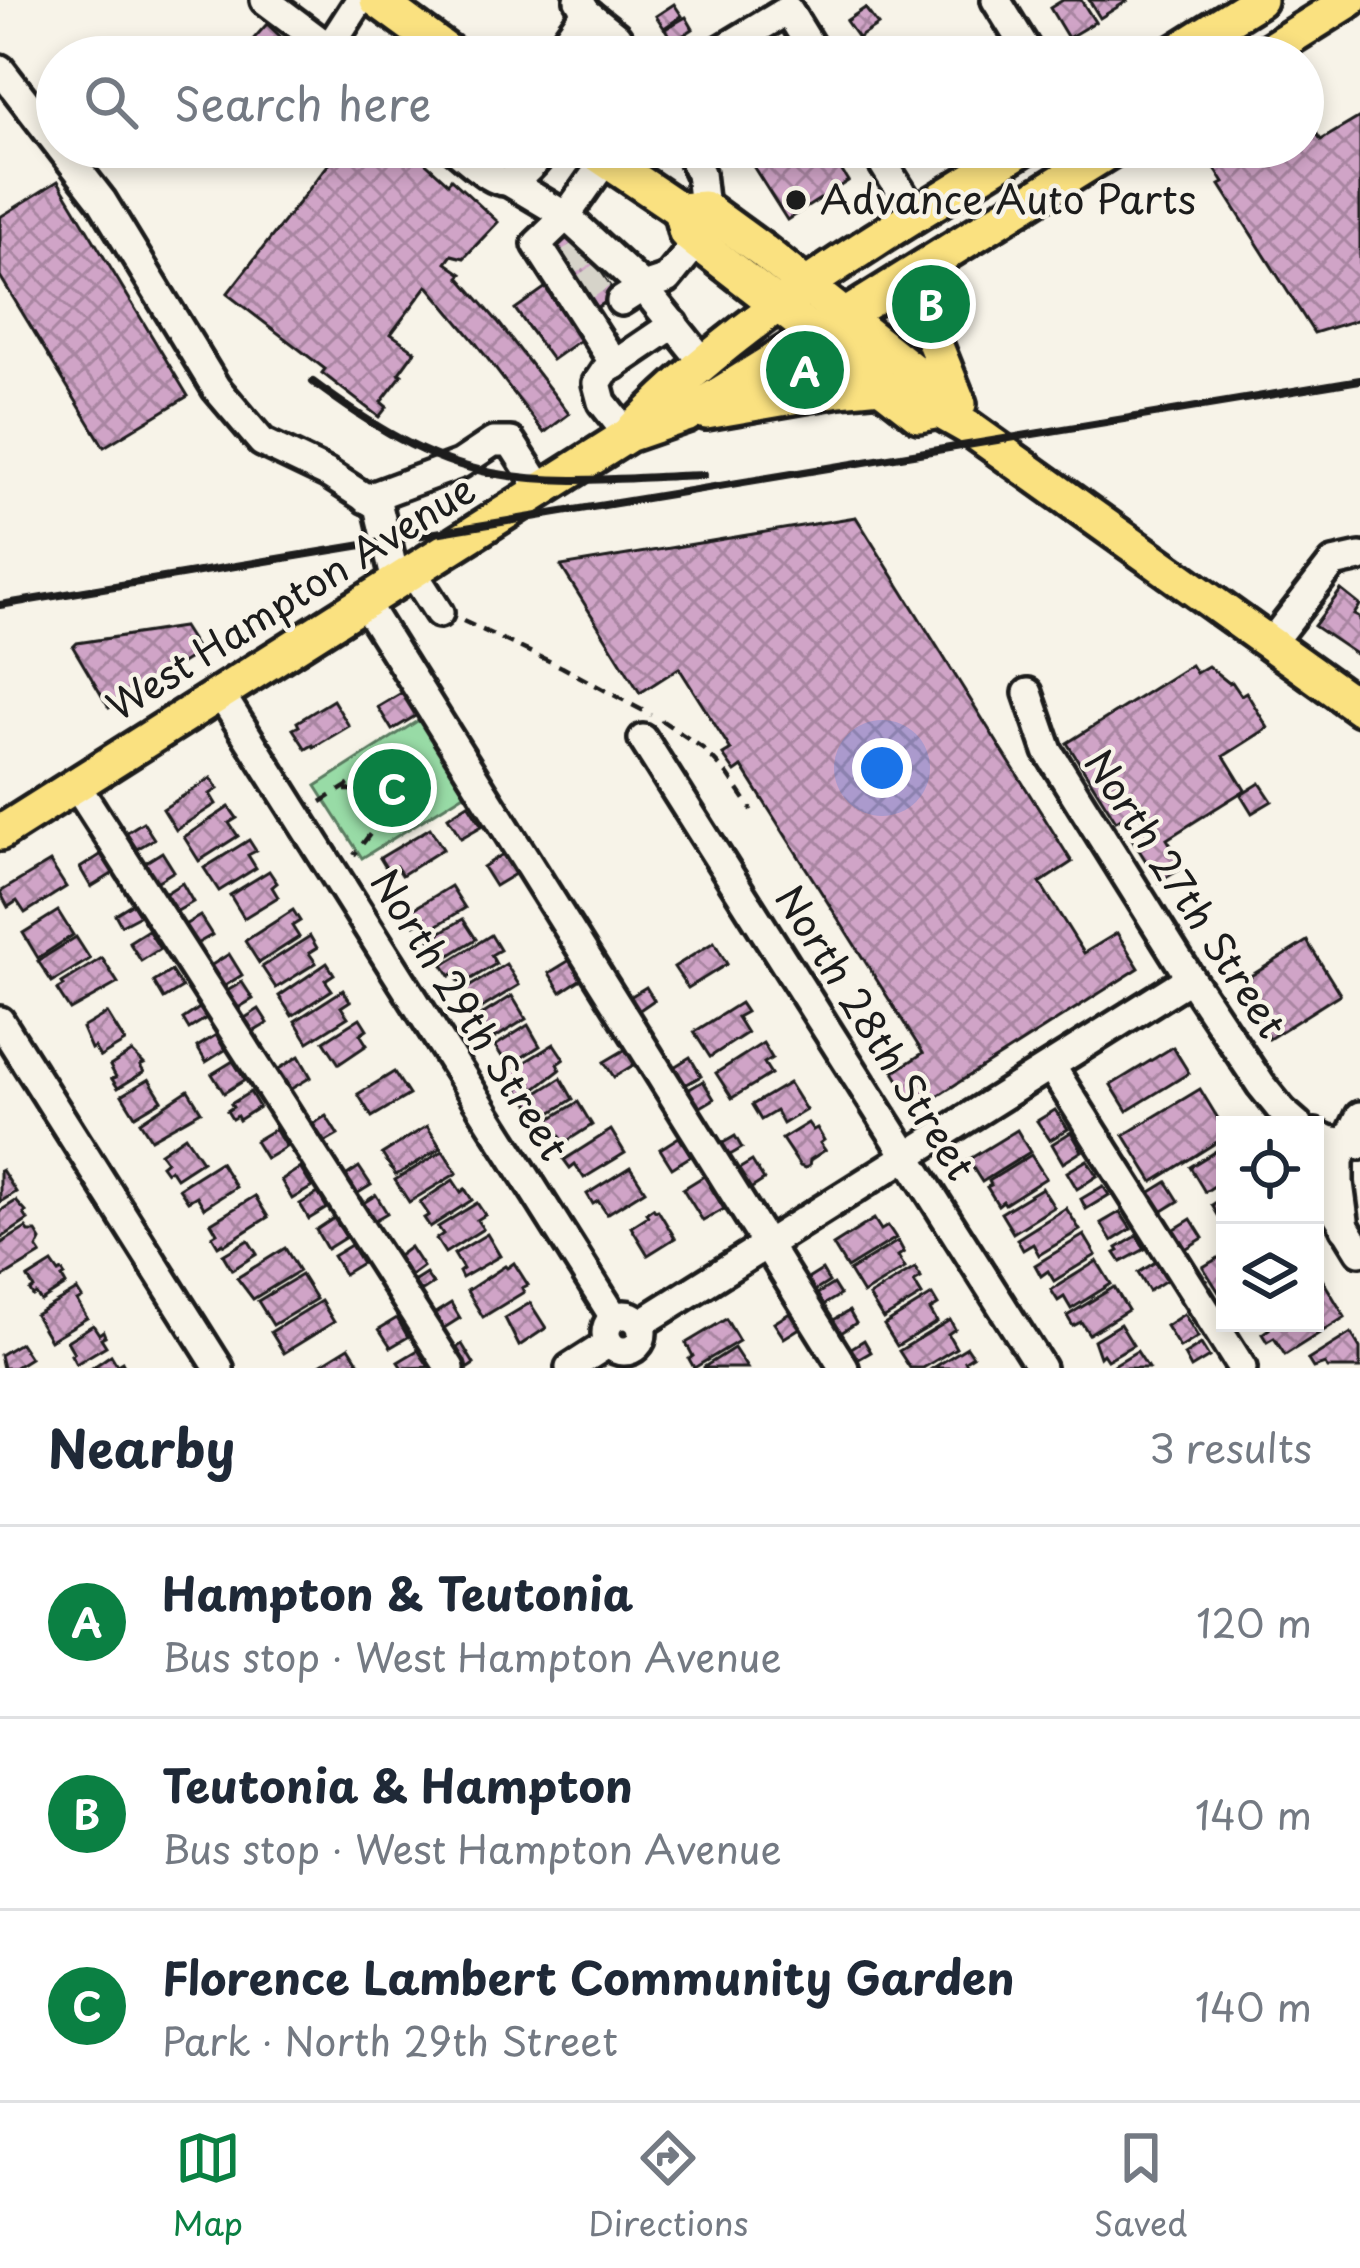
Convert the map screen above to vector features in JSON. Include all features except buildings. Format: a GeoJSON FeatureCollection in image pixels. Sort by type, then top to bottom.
{"type":"FeatureCollection","features":[{"type":"Feature","properties":{"kind":"main road"},"geometry":{"type":"LineString","coordinates":[[377,0],[409,36]]}},
{"type":"Feature","properties":{"kind":"main road"},"geometry":{"type":"LineString","coordinates":[[1202,36],[1259,0]]}},
{"type":"Feature","properties":{"kind":"main road"},"geometry":{"type":"LineString","coordinates":[[1293,36],[1350,0]]}},
{"type":"Feature","properties":{"kind":"main road"},"geometry":{"type":"LineString","coordinates":[[622,168],[808,287],[937,389],[954,419],[1360,708]]}},
{"type":"Feature","properties":{"kind":"main road","name":"West Hampton Avenue"},"geometry":{"type":"LineString","coordinates":[[628,435],[664,397],[779,307],[992,168]]}},
{"type":"Feature","properties":{"kind":"main road","name":"West Hampton Avenue"},"geometry":{"type":"LineString","coordinates":[[0,833],[628,435],[686,416],[1074,168]]}},
{"type":"Feature","properties":{"kind":"main road"},"geometry":{"type":"LineString","coordinates":[[692,209],[686,233],[697,242],[919,415],[954,419]]}},
{"type":"Feature","properties":{"kind":"main road"},"geometry":{"type":"LineString","coordinates":[[920,270],[919,304],[954,419]]}},
{"type":"Feature","properties":{"kind":"main road"},"geometry":{"type":"LineString","coordinates":[[686,416],[881,385]]}},
{"type":"Feature","properties":{"kind":"street"},"geometry":{"type":"LineString","coordinates":[[265,0],[313,36]]}},
{"type":"Feature","properties":{"kind":"street"},"geometry":{"type":"LineString","coordinates":[[337,36],[360,0]]}},
{"type":"Feature","properties":{"kind":"street"},"geometry":{"type":"LineString","coordinates":[[996,0],[1018,36]]}},
{"type":"Feature","properties":{"kind":"street"},"geometry":{"type":"LineString","coordinates":[[566,36],[582,6],[616,36]]}},
{"type":"Feature","properties":{"kind":"street"},"geometry":{"type":"LineString","coordinates":[[745,36],[788,10],[805,36]]}},
{"type":"Feature","properties":{"kind":"street"},"geometry":{"type":"LineString","coordinates":[[0,69],[36,115]]}},
{"type":"Feature","properties":{"kind":"street"},"geometry":{"type":"LineString","coordinates":[[77,168],[102,201],[216,388],[262,442],[327,473],[378,506],[404,577],[438,611]]}},
{"type":"Feature","properties":{"kind":"street"},"geometry":{"type":"LineString","coordinates":[[482,168],[509,182],[518,181],[529,168]]}},
{"type":"Feature","properties":{"kind":"street"},"geometry":{"type":"LineString","coordinates":[[590,168],[566,217],[537,244],[576,257],[613,306],[674,324],[705,364]]}},
{"type":"Feature","properties":{"kind":"street"},"geometry":{"type":"LineString","coordinates":[[692,209],[698,168]]}},
{"type":"Feature","properties":{"kind":"street"},"geometry":{"type":"LineString","coordinates":[[886,168],[916,216]]}},
{"type":"Feature","properties":{"kind":"street"},"geometry":{"type":"LineString","coordinates":[[509,182],[566,217],[576,257],[613,306],[615,364]]}},
{"type":"Feature","properties":{"kind":"street"},"geometry":{"type":"LineString","coordinates":[[613,306],[667,279],[697,242]]}},
{"type":"Feature","properties":{"kind":"street"},"geometry":{"type":"LineString","coordinates":[[628,435],[602,402],[597,383],[605,371],[674,324]]}},
{"type":"Feature","properties":{"kind":"street"},"geometry":{"type":"LineString","coordinates":[[366,499],[460,464],[494,442],[511,442],[541,489]]}},
{"type":"Feature","properties":{"kind":"street"},"geometry":{"type":"LineString","coordinates":[[1270,644],[1333,563],[1360,557]]}},
{"type":"Feature","properties":{"kind":"street"},"geometry":{"type":"LineString","coordinates":[[364,602],[844,1368]]}},
{"type":"Feature","properties":{"kind":"street","name":"North 29th Street"},"geometry":{"type":"LineString","coordinates":[[220,693],[628,1340]]}},
{"type":"Feature","properties":{"kind":"street","name":"North 27th Street"},"geometry":{"type":"LineString","coordinates":[[1028,693],[1048,752],[1190,978],[1287,1116]]}},
{"type":"Feature","properties":{"kind":"street","name":"North 28th Street"},"geometry":{"type":"LineString","coordinates":[[643,739],[1041,1368]]}},
{"type":"Feature","properties":{"kind":"street"},"geometry":{"type":"LineString","coordinates":[[76,784],[450,1368]]}},
{"type":"Feature","properties":{"kind":"street"},"geometry":{"type":"LineString","coordinates":[[570,1368],[628,1340],[767,1243],[1190,978]]}},
{"type":"Feature","properties":{"kind":"street"},"geometry":{"type":"LineString","coordinates":[[0,1022],[219,1368]]}},
{"type":"Feature","properties":{"kind":"street"},"geometry":{"type":"LineString","coordinates":[[1051,1066],[1242,1368]]}},
{"type":"Feature","properties":{"kind":"street"},"geometry":{"type":"LineString","coordinates":[[1261,1085],[1279,1116]]}},
{"type":"Feature","properties":{"kind":"street"},"geometry":{"type":"LineString","coordinates":[[1353,1240],[1339,1160],[1353,1144],[1360,1116]]}},
{"type":"Feature","properties":{"kind":"street"},"geometry":{"type":"LineString","coordinates":[[1324,1193],[1353,1240]]}},
{"type":"Feature","properties":{"kind":"path"},"geometry":{"type":"LineString","coordinates":[[438,611],[562,667],[660,720],[704,749],[752,811]]}},
{"type":"Feature","properties":{"kind":"path"},"geometry":{"type":"LineString","coordinates":[[321,802],[398,754],[412,779],[355,855]]}},
{"type":"Feature","properties":{"kind":"path"},"geometry":{"type":"LineString","coordinates":[[340,790],[404,790]]}},
{"type":"Feature","properties":{"kind":"green space"},"geometry":{"type":"Polygon","coordinates":[[[422,718],[469,791],[362,858],[316,786],[422,718]]]}},
{"type":"Feature","properties":{"kind":"tunnel"},"geometry":{"type":"LineString","coordinates":[[565,264],[586,251]]}},
{"type":"Feature","properties":{"kind":"tunnel"},"geometry":{"type":"LineString","coordinates":[[582,289],[602,275]]}},
{"type":"Feature","properties":{"kind":"railway"},"geometry":{"type":"LineString","coordinates":[[0,605],[1360,380]]}},
{"type":"Feature","properties":{"kind":"railway"},"geometry":{"type":"LineString","coordinates":[[313,382],[397,438],[443,459],[492,473],[571,480],[704,475]]}},
{"type":"Feature","properties":{"kind":"place","name":"Advance Auto Parts"},"geometry":{"type":"Point","coordinates":[796,200]}},
{"type":"Feature","properties":{"kind":"place","name":"Teutonia & Hampton"},"geometry":{"type":"Point","coordinates":[931,304]}},
{"type":"Feature","properties":{"kind":"place","name":"Hampton & Teutonia"},"geometry":{"type":"Point","coordinates":[805,370]}},
{"type":"Feature","properties":{"kind":"place","name":"Florence Lambert Community Garden"},"geometry":{"type":"Point","coordinates":[392,788]}}]}
